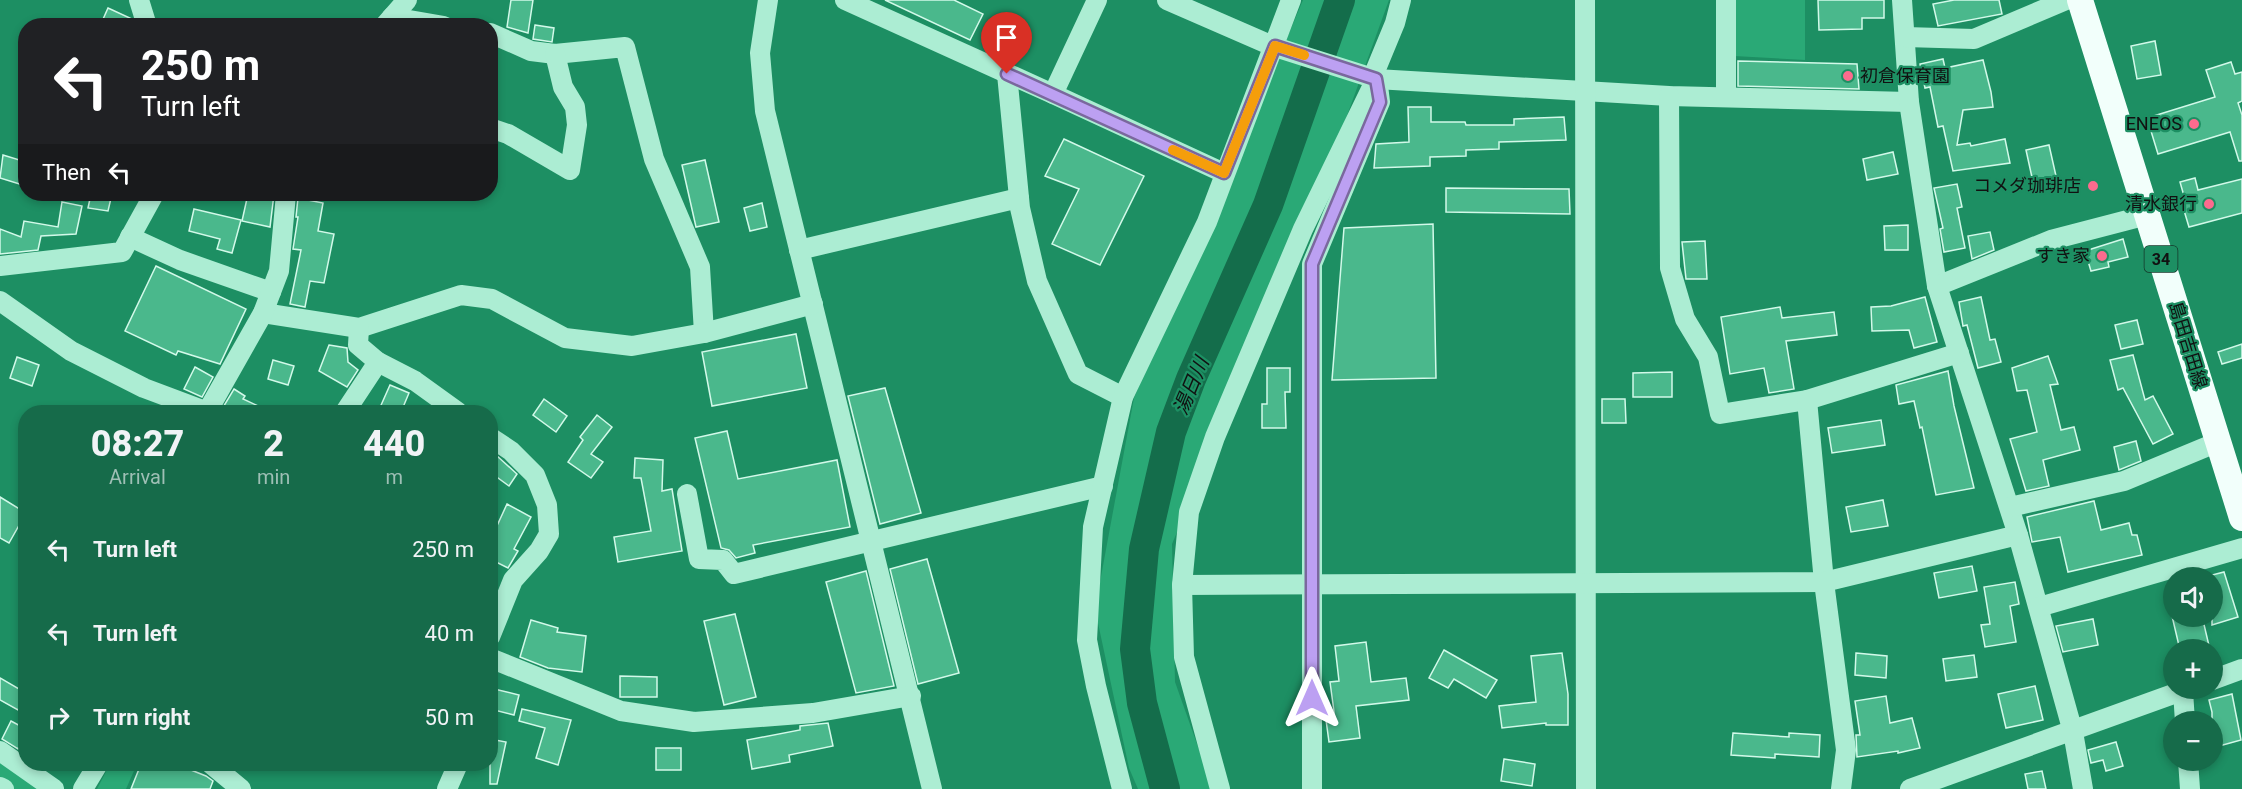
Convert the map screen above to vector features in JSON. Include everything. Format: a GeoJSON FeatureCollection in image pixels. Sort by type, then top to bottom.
{"type":"FeatureCollection","features":[{"type":"Feature","properties":{"kind":"main road","name":"島田吉田線"},"geometry":{"type":"LineString","coordinates":[[2080,0],[2242,518]]}},
{"type":"Feature","properties":{"kind":"street"},"geometry":{"type":"LineString","coordinates":[[139,0],[145,18]]}},
{"type":"Feature","properties":{"kind":"street"},"geometry":{"type":"LineString","coordinates":[[391,18],[407,0]]}},
{"type":"Feature","properties":{"kind":"street"},"geometry":{"type":"LineString","coordinates":[[768,0],[760,53],[765,111],[911,696],[932,789]]}},
{"type":"Feature","properties":{"kind":"street"},"geometry":{"type":"LineString","coordinates":[[845,0],[1224,173]]}},
{"type":"Feature","properties":{"kind":"street"},"geometry":{"type":"LineString","coordinates":[[1053,94],[1097,0]]}},
{"type":"Feature","properties":{"kind":"street"},"geometry":{"type":"LineString","coordinates":[[1167,0],[1280,48],[1372,77],[1669,96],[1909,102]]}},
{"type":"Feature","properties":{"kind":"street"},"geometry":{"type":"LineString","coordinates":[[1121,789],[1087,640],[1093,527],[1123,397],[1207,222],[1224,173],[1280,48],[1292,0]]}},
{"type":"Feature","properties":{"kind":"street"},"geometry":{"type":"LineString","coordinates":[[1220,789],[1184,657],[1182,585],[1189,512],[1215,437],[1303,229],[1376,69],[1395,23],[1401,0]]}},
{"type":"Feature","properties":{"kind":"street"},"geometry":{"type":"LineString","coordinates":[[1585,0],[1586,789]]}},
{"type":"Feature","properties":{"kind":"street"},"geometry":{"type":"LineString","coordinates":[[1726,0],[1726,97]]}},
{"type":"Feature","properties":{"kind":"street"},"geometry":{"type":"LineString","coordinates":[[1902,0],[1909,102],[1937,286],[2010,507],[2073,732],[2083,789]]}},
{"type":"Feature","properties":{"kind":"street"},"geometry":{"type":"LineString","coordinates":[[1905,37],[1974,39],[2066,0]]}},
{"type":"Feature","properties":{"kind":"street"},"geometry":{"type":"LineString","coordinates":[[498,37],[531,51],[555,54],[625,47],[654,159],[700,267],[704,333]]}},
{"type":"Feature","properties":{"kind":"street"},"geometry":{"type":"LineString","coordinates":[[498,131],[508,134],[570,170],[577,125],[574,107],[562,87],[555,54]]}},
{"type":"Feature","properties":{"kind":"street"},"geometry":{"type":"LineString","coordinates":[[1007,74],[1019,198],[1037,281],[1078,374],[1123,397]]}},
{"type":"Feature","properties":{"kind":"street"},"geometry":{"type":"LineString","coordinates":[[1312,789],[1312,264],[1380,102],[1372,77]]}},
{"type":"Feature","properties":{"kind":"street"},"geometry":{"type":"LineString","coordinates":[[1669,96],[1671,268],[1684,319],[1708,357],[1720,414],[1807,399],[1959,353]]}},
{"type":"Feature","properties":{"kind":"street"},"geometry":{"type":"LineString","coordinates":[[799,250],[1019,198]]}},
{"type":"Feature","properties":{"kind":"street"},"geometry":{"type":"LineString","coordinates":[[0,266],[122,252],[150,201]]}},
{"type":"Feature","properties":{"kind":"street"},"geometry":{"type":"LineString","coordinates":[[212,405],[263,313],[279,271],[285,201]]}},
{"type":"Feature","properties":{"kind":"street"},"geometry":{"type":"LineString","coordinates":[[1937,286],[2050,240],[2147,215]]}},
{"type":"Feature","properties":{"kind":"street"},"geometry":{"type":"LineString","coordinates":[[130,237],[180,260],[271,291]]}},
{"type":"Feature","properties":{"kind":"street"},"geometry":{"type":"LineString","coordinates":[[263,313],[359,328],[461,295],[492,300],[565,338],[632,346],[704,333],[813,304]]}},
{"type":"Feature","properties":{"kind":"street"},"geometry":{"type":"LineString","coordinates":[[0,301],[71,351],[144,388],[189,405]]}},
{"type":"Feature","properties":{"kind":"street"},"geometry":{"type":"LineString","coordinates":[[359,328],[358,345],[378,362],[415,381],[448,405]]}},
{"type":"Feature","properties":{"kind":"street"},"geometry":{"type":"LineString","coordinates":[[350,405],[378,362]]}},
{"type":"Feature","properties":{"kind":"street"},"geometry":{"type":"LineString","coordinates":[[1807,399],[1824,582],[1846,750],[1841,789]]}},
{"type":"Feature","properties":{"kind":"street"},"geometry":{"type":"LineString","coordinates":[[498,442],[511,451],[535,475],[547,505],[549,534],[539,551],[513,580],[498,617]]}},
{"type":"Feature","properties":{"kind":"street"},"geometry":{"type":"LineString","coordinates":[[2010,507],[2124,481],[2218,442]]}},
{"type":"Feature","properties":{"kind":"street"},"geometry":{"type":"LineString","coordinates":[[687,494],[699,559],[723,561],[734,574],[1103,486]]}},
{"type":"Feature","properties":{"kind":"street"},"geometry":{"type":"LineString","coordinates":[[1182,585],[1824,582],[2018,535]]}},
{"type":"Feature","properties":{"kind":"street"},"geometry":{"type":"LineString","coordinates":[[2039,607],[2242,548]]}},
{"type":"Feature","properties":{"kind":"street"},"geometry":{"type":"LineString","coordinates":[[498,661],[621,711],[694,722],[813,713],[911,696]]}},
{"type":"Feature","properties":{"kind":"street"},"geometry":{"type":"LineString","coordinates":[[2223,676],[2242,669]]}},
{"type":"Feature","properties":{"kind":"street"},"geometry":{"type":"LineString","coordinates":[[1910,789],[2163,699]]}},
{"type":"Feature","properties":{"kind":"street"},"geometry":{"type":"LineString","coordinates":[[0,752],[18,764]]}},
{"type":"Feature","properties":{"kind":"street"},"geometry":{"type":"LineString","coordinates":[[28,771],[54,789]]}},
{"type":"Feature","properties":{"kind":"street"},"geometry":{"type":"LineString","coordinates":[[83,789],[94,771]]}},
{"type":"Feature","properties":{"kind":"street"},"geometry":{"type":"LineString","coordinates":[[219,771],[241,789]]}},
{"type":"Feature","properties":{"kind":"street"},"geometry":{"type":"LineString","coordinates":[[447,789],[455,771]]}},
{"type":"Feature","properties":{"kind":"street"},"geometry":{"type":"LineString","coordinates":[[2189,771],[2190,789]]}},
{"type":"Feature","properties":{"kind":"street"},"geometry":{"type":"LineString","coordinates":[[0,787],[4,789]]}},
{"type":"Feature","properties":{"kind":"green space"},"geometry":{"type":"Polygon","coordinates":[[[1303,0],[1389,0],[1312,212],[1172,544],[1175,682],[1213,789],[1138,789],[1129,768],[1095,609],[1134,398],[1303,0]]]}},
{"type":"Feature","properties":{"kind":"green space"},"geometry":{"type":"Polygon","coordinates":[[[1734,0],[1805,0],[1805,60],[1734,56],[1734,0]]]}},
{"type":"Feature","properties":{"kind":"green space"},"geometry":{"type":"Polygon","coordinates":[[[0,755],[18,771],[45,789],[0,789],[0,755]]]}},
{"type":"Feature","properties":{"kind":"green space"},"geometry":{"type":"Polygon","coordinates":[[[106,771],[134,771],[126,789],[97,789],[106,771]]]}},
{"type":"Feature","properties":{"kind":"building"},"geometry":{"type":"Polygon","coordinates":[[[511,0],[533,0],[528,33],[507,27],[511,0]]]}},
{"type":"Feature","properties":{"kind":"building"},"geometry":{"type":"Polygon","coordinates":[[[885,0],[954,0],[983,14],[970,40],[885,0]]]}},
{"type":"Feature","properties":{"kind":"building"},"geometry":{"type":"Polygon","coordinates":[[[1818,0],[1884,0],[1884,18],[1862,18],[1862,29],[1819,30],[1818,0]]]}},
{"type":"Feature","properties":{"kind":"building"},"geometry":{"type":"Polygon","coordinates":[[[1954,0],[1999,0],[2002,14],[1938,26],[1933,4],[1954,0]]]}},
{"type":"Feature","properties":{"kind":"building"},"geometry":{"type":"Polygon","coordinates":[[[108,8],[130,18],[104,18],[108,8]]]}},
{"type":"Feature","properties":{"kind":"building"},"geometry":{"type":"Polygon","coordinates":[[[535,25],[554,28],[552,42],[533,39],[535,25]]]}},
{"type":"Feature","properties":{"kind":"building"},"geometry":{"type":"Polygon","coordinates":[[[2155,41],[2161,75],[2137,79],[2131,46],[2155,41]]]}},
{"type":"Feature","properties":{"kind":"building"},"geometry":{"type":"Polygon","coordinates":[[[1943,59],[1945,68],[1983,60],[1991,92],[1993,107],[1963,110],[1957,145],[1970,143],[1971,146],[2005,139],[2010,163],[1953,171],[1943,126],[1938,127],[1930,87],[1925,88],[1920,64],[1943,59]]]}},
{"type":"Feature","properties":{"kind":"building"},"geometry":{"type":"Polygon","coordinates":[[[1738,61],[1857,64],[1859,89],[1738,86],[1738,61]]]}},
{"type":"Feature","properties":{"kind":"building"},"geometry":{"type":"Polygon","coordinates":[[[2231,62],[2235,74],[2242,72],[2242,101],[2238,103],[2242,115],[2242,161],[2239,161],[2230,132],[2158,154],[2147,118],[2215,97],[2206,70],[2231,62]]]}},
{"type":"Feature","properties":{"kind":"building"},"geometry":{"type":"Polygon","coordinates":[[[1408,107],[1431,107],[1431,122],[1465,122],[1466,125],[1514,125],[1514,119],[1564,117],[1566,140],[1499,142],[1499,149],[1466,150],[1466,156],[1430,157],[1430,166],[1374,168],[1376,144],[1409,142],[1408,107]]]}},
{"type":"Feature","properties":{"kind":"building"},"geometry":{"type":"Polygon","coordinates":[[[1064,139],[1144,176],[1100,265],[1052,244],[1079,189],[1045,176],[1064,139]]]}},
{"type":"Feature","properties":{"kind":"building"},"geometry":{"type":"Polygon","coordinates":[[[2049,145],[2056,176],[2033,182],[2026,150],[2049,145]]]}},
{"type":"Feature","properties":{"kind":"building"},"geometry":{"type":"Polygon","coordinates":[[[1893,152],[1898,174],[1867,180],[1863,159],[1893,152]]]}},
{"type":"Feature","properties":{"kind":"building"},"geometry":{"type":"Polygon","coordinates":[[[3,155],[18,160],[18,184],[0,178],[3,155]]]}},
{"type":"Feature","properties":{"kind":"building"},"geometry":{"type":"Polygon","coordinates":[[[705,160],[719,222],[696,227],[682,165],[705,160]]]}},
{"type":"Feature","properties":{"kind":"building"},"geometry":{"type":"Polygon","coordinates":[[[2195,178],[2198,190],[2242,179],[2242,213],[2189,227],[2180,197],[2184,196],[2180,182],[2195,178]]]}},
{"type":"Feature","properties":{"kind":"building"},"geometry":{"type":"Polygon","coordinates":[[[1957,184],[1962,207],[1957,208],[1965,248],[1944,252],[1940,229],[1943,228],[1934,188],[1957,184]]]}},
{"type":"Feature","properties":{"kind":"building"},"geometry":{"type":"Polygon","coordinates":[[[1446,188],[1569,189],[1570,214],[1446,212],[1446,188]]]}},
{"type":"Feature","properties":{"kind":"building"},"geometry":{"type":"Polygon","coordinates":[[[90,201],[110,201],[108,211],[88,208],[90,201]]]}},
{"type":"Feature","properties":{"kind":"building"},"geometry":{"type":"Polygon","coordinates":[[[246,201],[273,201],[270,227],[242,221],[246,201]]]}},
{"type":"Feature","properties":{"kind":"building"},"geometry":{"type":"Polygon","coordinates":[[[298,201],[323,203],[318,231],[334,234],[324,283],[310,281],[305,307],[290,304],[301,250],[293,249],[298,217],[296,217],[298,201]]]}},
{"type":"Feature","properties":{"kind":"building"},"geometry":{"type":"Polygon","coordinates":[[[62,202],[82,206],[76,234],[41,236],[38,250],[0,254],[0,229],[21,237],[24,221],[58,227],[62,202]]]}},
{"type":"Feature","properties":{"kind":"building"},"geometry":{"type":"Polygon","coordinates":[[[762,203],[767,227],[750,231],[744,208],[762,203]]]}},
{"type":"Feature","properties":{"kind":"building"},"geometry":{"type":"Polygon","coordinates":[[[194,209],[241,220],[232,253],[217,249],[220,239],[189,231],[194,209]]]}},
{"type":"Feature","properties":{"kind":"building"},"geometry":{"type":"Polygon","coordinates":[[[1433,224],[1436,378],[1332,380],[1344,228],[1433,224]]]}},
{"type":"Feature","properties":{"kind":"building"},"geometry":{"type":"Polygon","coordinates":[[[1908,225],[1908,250],[1885,250],[1884,226],[1908,225]]]}},
{"type":"Feature","properties":{"kind":"building"},"geometry":{"type":"Polygon","coordinates":[[[1990,232],[1994,250],[1972,259],[1968,236],[1990,232]]]}},
{"type":"Feature","properties":{"kind":"building"},"geometry":{"type":"Polygon","coordinates":[[[2123,239],[2128,257],[2108,262],[2109,267],[2091,271],[2085,251],[2123,239]]]}},
{"type":"Feature","properties":{"kind":"building"},"geometry":{"type":"Polygon","coordinates":[[[1705,241],[1707,279],[1686,279],[1682,242],[1705,241]]]}},
{"type":"Feature","properties":{"kind":"building"},"geometry":{"type":"Polygon","coordinates":[[[156,266],[246,309],[220,364],[178,351],[176,355],[125,331],[156,266]]]}},
{"type":"Feature","properties":{"kind":"building"},"geometry":{"type":"Polygon","coordinates":[[[1925,297],[1937,342],[1914,348],[1909,330],[1872,331],[1871,307],[1891,306],[1925,297]]]}},
{"type":"Feature","properties":{"kind":"building"},"geometry":{"type":"Polygon","coordinates":[[[1981,297],[1990,340],[1995,339],[2001,362],[1978,368],[1967,325],[1963,326],[1959,302],[1981,297]]]}},
{"type":"Feature","properties":{"kind":"building"},"geometry":{"type":"Polygon","coordinates":[[[1780,307],[1782,318],[1834,312],[1837,335],[1786,341],[1794,389],[1769,393],[1764,368],[1730,374],[1721,317],[1780,307]]]}},
{"type":"Feature","properties":{"kind":"building"},"geometry":{"type":"Polygon","coordinates":[[[2137,320],[2143,344],[2121,349],[2115,325],[2137,320]]]}},
{"type":"Feature","properties":{"kind":"building"},"geometry":{"type":"Polygon","coordinates":[[[796,334],[807,388],[712,406],[702,352],[796,334]]]}},
{"type":"Feature","properties":{"kind":"building"},"geometry":{"type":"Polygon","coordinates":[[[2242,344],[2242,358],[2222,364],[2218,352],[2242,344]]]}},
{"type":"Feature","properties":{"kind":"building"},"geometry":{"type":"Polygon","coordinates":[[[329,345],[347,348],[348,362],[358,370],[347,387],[319,371],[329,345]]]}},
{"type":"Feature","properties":{"kind":"building"},"geometry":{"type":"Polygon","coordinates":[[[2133,355],[2145,400],[2153,396],[2173,434],[2153,444],[2123,388],[2118,390],[2110,360],[2133,355]]]}},
{"type":"Feature","properties":{"kind":"building"},"geometry":{"type":"Polygon","coordinates":[[[2048,356],[2058,384],[2050,385],[2061,430],[2074,427],[2080,450],[2043,460],[2049,486],[2026,491],[2010,439],[2037,432],[2027,390],[2017,391],[2012,368],[2048,356]]]}},
{"type":"Feature","properties":{"kind":"building"},"geometry":{"type":"Polygon","coordinates":[[[17,357],[39,365],[32,386],[10,378],[17,357]]]}},
{"type":"Feature","properties":{"kind":"building"},"geometry":{"type":"Polygon","coordinates":[[[273,360],[294,366],[288,385],[268,379],[273,360]]]}},
{"type":"Feature","properties":{"kind":"building"},"geometry":{"type":"Polygon","coordinates":[[[195,367],[213,377],[202,397],[184,389],[195,367]]]}},
{"type":"Feature","properties":{"kind":"building"},"geometry":{"type":"Polygon","coordinates":[[[1267,368],[1290,368],[1290,392],[1285,392],[1286,428],[1262,428],[1262,404],[1267,404],[1267,368]]]}},
{"type":"Feature","properties":{"kind":"building"},"geometry":{"type":"Polygon","coordinates":[[[1948,371],[1974,488],[1936,495],[1922,427],[1920,428],[1914,401],[1899,404],[1896,385],[1948,371]]]}},
{"type":"Feature","properties":{"kind":"building"},"geometry":{"type":"Polygon","coordinates":[[[1672,372],[1672,397],[1633,397],[1633,373],[1672,372]]]}},
{"type":"Feature","properties":{"kind":"building"},"geometry":{"type":"Polygon","coordinates":[[[390,385],[409,393],[404,405],[381,405],[390,385]]]}},
{"type":"Feature","properties":{"kind":"building"},"geometry":{"type":"Polygon","coordinates":[[[885,388],[921,513],[880,524],[848,396],[885,388]]]}},
{"type":"Feature","properties":{"kind":"building"},"geometry":{"type":"Polygon","coordinates":[[[234,389],[245,396],[243,399],[256,405],[224,405],[234,389]]]}},
{"type":"Feature","properties":{"kind":"building"},"geometry":{"type":"Polygon","coordinates":[[[544,399],[567,416],[556,432],[533,415],[544,399]]]}},
{"type":"Feature","properties":{"kind":"building"},"geometry":{"type":"Polygon","coordinates":[[[1602,399],[1625,399],[1626,423],[1602,423],[1602,399]]]}},
{"type":"Feature","properties":{"kind":"building"},"geometry":{"type":"Polygon","coordinates":[[[597,415],[612,427],[591,454],[603,462],[591,478],[568,462],[583,440],[580,437],[597,415]]]}},
{"type":"Feature","properties":{"kind":"building"},"geometry":{"type":"Polygon","coordinates":[[[1881,420],[1885,445],[1832,453],[1828,428],[1881,420]]]}},
{"type":"Feature","properties":{"kind":"building"},"geometry":{"type":"Polygon","coordinates":[[[727,431],[738,479],[837,460],[850,527],[753,545],[755,553],[736,558],[729,550],[721,548],[695,438],[727,431]]]}},
{"type":"Feature","properties":{"kind":"building"},"geometry":{"type":"Polygon","coordinates":[[[2136,441],[2141,461],[2119,470],[2114,447],[2136,441]]]}},
{"type":"Feature","properties":{"kind":"building"},"geometry":{"type":"Polygon","coordinates":[[[498,457],[517,474],[509,486],[498,478],[498,457]]]}},
{"type":"Feature","properties":{"kind":"building"},"geometry":{"type":"Polygon","coordinates":[[[635,458],[663,460],[662,491],[672,489],[682,551],[618,562],[614,537],[651,531],[641,478],[634,478],[635,458]]]}},
{"type":"Feature","properties":{"kind":"building"},"geometry":{"type":"Polygon","coordinates":[[[0,497],[18,508],[18,527],[9,543],[0,538],[0,497]]]}},
{"type":"Feature","properties":{"kind":"building"},"geometry":{"type":"Polygon","coordinates":[[[1883,500],[1888,526],[1851,532],[1846,507],[1883,500]]]}},
{"type":"Feature","properties":{"kind":"building"},"geometry":{"type":"Polygon","coordinates":[[[2094,501],[2101,530],[2129,523],[2132,535],[2137,535],[2142,555],[2068,572],[2060,537],[2032,542],[2027,517],[2094,501]]]}},
{"type":"Feature","properties":{"kind":"building"},"geometry":{"type":"Polygon","coordinates":[[[507,504],[531,517],[514,549],[518,551],[508,568],[498,563],[498,524],[507,504]]]}},
{"type":"Feature","properties":{"kind":"building"},"geometry":{"type":"Polygon","coordinates":[[[927,559],[959,673],[918,684],[890,569],[927,559]]]}},
{"type":"Feature","properties":{"kind":"building"},"geometry":{"type":"Polygon","coordinates":[[[1972,566],[1977,591],[1939,598],[1934,573],[1972,566]]]}},
{"type":"Feature","properties":{"kind":"building"},"geometry":{"type":"Polygon","coordinates":[[[866,571],[894,686],[856,693],[826,582],[866,571]]]}},
{"type":"Feature","properties":{"kind":"building"},"geometry":{"type":"Polygon","coordinates":[[[2223,572],[2238,617],[2223,622],[2223,572]]]}},
{"type":"Feature","properties":{"kind":"building"},"geometry":{"type":"Polygon","coordinates":[[[2015,582],[2019,604],[2010,606],[2016,642],[1985,647],[1981,625],[1990,624],[1984,587],[2015,582]]]}},
{"type":"Feature","properties":{"kind":"building"},"geometry":{"type":"Polygon","coordinates":[[[735,614],[756,697],[724,705],[704,621],[735,614]]]}},
{"type":"Feature","properties":{"kind":"building"},"geometry":{"type":"Polygon","coordinates":[[[2093,619],[2098,645],[2063,652],[2056,626],[2093,619]]]}},
{"type":"Feature","properties":{"kind":"building"},"geometry":{"type":"Polygon","coordinates":[[[531,620],[558,628],[557,632],[586,636],[582,672],[548,668],[520,657],[531,620]]]}},
{"type":"Feature","properties":{"kind":"building"},"geometry":{"type":"Polygon","coordinates":[[[2175,627],[2205,627],[2207,639],[2177,639],[2175,627]]]}},
{"type":"Feature","properties":{"kind":"building"},"geometry":{"type":"Polygon","coordinates":[[[1366,642],[1371,682],[1406,678],[1409,700],[1356,706],[1360,738],[1329,742],[1326,720],[1335,719],[1330,682],[1339,681],[1335,646],[1366,642]]]}},
{"type":"Feature","properties":{"kind":"building"},"geometry":{"type":"Polygon","coordinates":[[[1444,650],[1497,680],[1486,698],[1454,679],[1448,688],[1429,678],[1444,650]]]}},
{"type":"Feature","properties":{"kind":"building"},"geometry":{"type":"Polygon","coordinates":[[[1562,653],[1568,694],[1568,725],[1546,725],[1546,723],[1502,728],[1499,706],[1536,702],[1531,656],[1562,653]]]}},
{"type":"Feature","properties":{"kind":"building"},"geometry":{"type":"Polygon","coordinates":[[[1856,653],[1887,656],[1886,678],[1855,675],[1856,653]]]}},
{"type":"Feature","properties":{"kind":"building"},"geometry":{"type":"Polygon","coordinates":[[[1974,655],[1977,677],[1946,681],[1943,659],[1974,655]]]}},
{"type":"Feature","properties":{"kind":"building"},"geometry":{"type":"Polygon","coordinates":[[[620,676],[657,677],[657,697],[620,697],[620,676]]]}},
{"type":"Feature","properties":{"kind":"building"},"geometry":{"type":"Polygon","coordinates":[[[0,678],[18,688],[18,710],[0,700],[0,678]]]}},
{"type":"Feature","properties":{"kind":"building"},"geometry":{"type":"Polygon","coordinates":[[[2035,686],[2043,720],[2006,728],[1998,694],[2035,686]]]}},
{"type":"Feature","properties":{"kind":"building"},"geometry":{"type":"Polygon","coordinates":[[[498,690],[519,695],[514,715],[498,711],[498,690]]]}},
{"type":"Feature","properties":{"kind":"building"},"geometry":{"type":"Polygon","coordinates":[[[2232,694],[2241,740],[2223,745],[2223,711],[2212,711],[2209,700],[2223,699],[2223,696],[2232,694]]]}},
{"type":"Feature","properties":{"kind":"building"},"geometry":{"type":"Polygon","coordinates":[[[1886,696],[1890,723],[1912,718],[1920,748],[1898,753],[1898,751],[1857,757],[1856,735],[1860,735],[1855,701],[1886,696]]]}},
{"type":"Feature","properties":{"kind":"building"},"geometry":{"type":"Polygon","coordinates":[[[522,709],[571,720],[558,765],[536,758],[545,728],[519,721],[522,709]]]}},
{"type":"Feature","properties":{"kind":"building"},"geometry":{"type":"Polygon","coordinates":[[[11,721],[18,725],[18,749],[2,739],[11,721]]]}},
{"type":"Feature","properties":{"kind":"building"},"geometry":{"type":"Polygon","coordinates":[[[828,723],[833,746],[789,755],[790,762],[752,769],[747,740],[800,730],[800,726],[828,723]]]}},
{"type":"Feature","properties":{"kind":"building"},"geometry":{"type":"Polygon","coordinates":[[[1733,733],[1789,737],[1789,733],[1820,735],[1819,757],[1775,754],[1775,758],[1731,755],[1733,733]]]}},
{"type":"Feature","properties":{"kind":"building"},"geometry":{"type":"Polygon","coordinates":[[[498,740],[506,742],[497,784],[490,784],[490,771],[498,771],[498,740]]]}},
{"type":"Feature","properties":{"kind":"building"},"geometry":{"type":"Polygon","coordinates":[[[2116,742],[2123,766],[2106,771],[2103,760],[2091,763],[2088,750],[2116,742]]]}},
{"type":"Feature","properties":{"kind":"building"},"geometry":{"type":"Polygon","coordinates":[[[656,748],[681,748],[681,770],[656,770],[656,748]]]}},
{"type":"Feature","properties":{"kind":"building"},"geometry":{"type":"Polygon","coordinates":[[[1504,759],[1535,764],[1532,786],[1501,781],[1504,759]]]}},
{"type":"Feature","properties":{"kind":"building"},"geometry":{"type":"Polygon","coordinates":[[[138,771],[194,771],[213,781],[210,789],[131,789],[138,771]]]}},
{"type":"Feature","properties":{"kind":"building"},"geometry":{"type":"Polygon","coordinates":[[[2042,771],[2046,789],[2028,789],[2025,774],[2042,771]]]}},
{"type":"Feature","properties":{"kind":"waterway","name":"湯日川"},"geometry":{"type":"LineString","coordinates":[[1165,789],[1142,703],[1135,649],[1144,549],[1171,432],[1191,379],[1268,205],[1340,0]]}},
{"type":"Feature","properties":{"kind":"slow traffic"},"geometry":{"type":"LineString","coordinates":[[1173,150],[1224,173],[1275,46],[1304,55]]}},
{"type":"Feature","properties":{"kind":"place","name":"初倉保育園"},"geometry":{"type":"Point","coordinates":[1848,76]}},
{"type":"Feature","properties":{"kind":"place","name":"ENEOS"},"geometry":{"type":"Point","coordinates":[2194,124]}},
{"type":"Feature","properties":{"kind":"place","name":"コメダ珈琲店"},"geometry":{"type":"Point","coordinates":[2093,186]}},
{"type":"Feature","properties":{"kind":"place","name":"清水銀行"},"geometry":{"type":"Point","coordinates":[2209,204]}},
{"type":"Feature","properties":{"kind":"place","name":"すき家"},"geometry":{"type":"Point","coordinates":[2102,256]}},
{"type":"Feature","properties":{"kind":"route"},"geometry":{"type":"LineString","coordinates":[[1007,74],[1224,173],[1275,46],[1376,79],[1380,102],[1312,264],[1312,698]]}}]}
